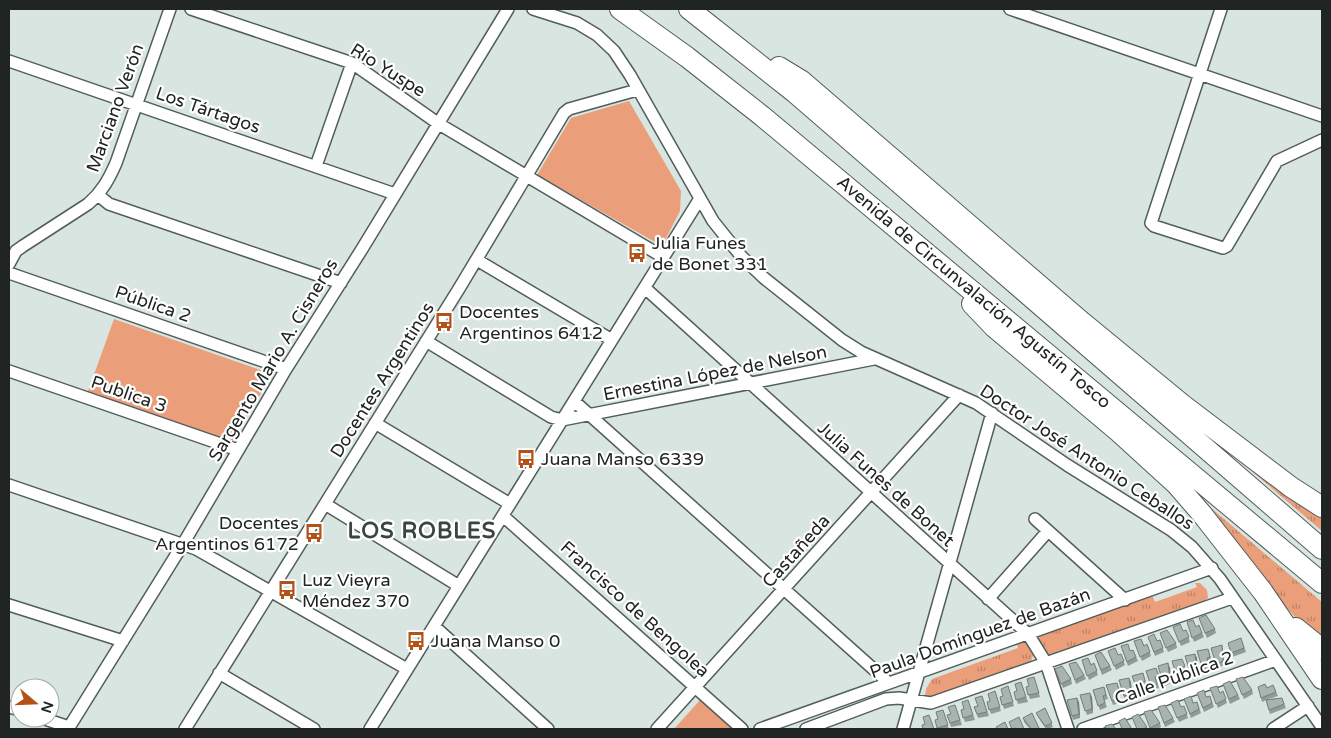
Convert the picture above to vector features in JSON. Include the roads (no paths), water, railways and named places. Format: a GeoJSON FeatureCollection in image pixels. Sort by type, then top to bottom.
{"type":"FeatureCollection","features":[{"type":"Feature","properties":{"kind":"highway","name":"Avenida de Circunvalación Agustín Tosco"},"geometry":{"type":"LineString","coordinates":[[620,9],[727,88],[1322,582]]}},
{"type":"Feature","properties":{"kind":"highway","name":"Avenida de Circunvalación Agustín Tosco"},"geometry":{"type":"LineString","coordinates":[[689,9],[851,141],[1322,549]]}},
{"type":"Feature","properties":{"kind":"highway"},"geometry":{"type":"LineString","coordinates":[[705,21],[802,81],[1082,322],[1205,423],[1322,507]]}},
{"type":"Feature","properties":{"kind":"highway"},"geometry":{"type":"LineString","coordinates":[[922,249],[994,327],[1119,432],[1176,484],[1202,514],[1273,606],[1322,679]]}},
{"type":"Feature","properties":{"kind":"highway"},"geometry":{"type":"LineString","coordinates":[[1264,464],[1322,491]]}},
{"type":"Feature","properties":{"kind":"highway"},"geometry":{"type":"LineString","coordinates":[[1273,606],[1322,649]]}},
{"type":"Feature","properties":{"kind":"street","name":"Marciano Verón"},"geometry":{"type":"LineString","coordinates":[[9,264],[16,251],[98,195],[116,163],[170,9]]}},
{"type":"Feature","properties":{"kind":"street","name":"Río Yuspe"},"geometry":{"type":"LineString","coordinates":[[191,9],[352,63],[439,124],[526,176]]}},
{"type":"Feature","properties":{"kind":"street","name":"Sargento Mario A. Cisneros"},"geometry":{"type":"LineString","coordinates":[[69,728],[183,544],[286,368],[439,124],[508,9]]}},
{"type":"Feature","properties":{"kind":"street","name":"Doctor José Antonio Ceballos"},"geometry":{"type":"LineString","coordinates":[[533,9],[577,23],[596,35],[614,51],[699,200],[724,235],[758,272],[842,340],[874,359],[959,395],[992,413],[1067,465],[1171,530],[1192,546],[1212,568],[1322,727]]}},
{"type":"Feature","properties":{"kind":"street"},"geometry":{"type":"LineString","coordinates":[[1010,9],[1322,116]]}},
{"type":"Feature","properties":{"kind":"street"},"geometry":{"type":"LineString","coordinates":[[1222,9],[1151,223],[1154,226],[1223,248],[1227,246],[1277,161],[1322,140]]}},
{"type":"Feature","properties":{"kind":"street","name":"Los Tártagos"},"geometry":{"type":"LineString","coordinates":[[9,61],[395,194]]}},
{"type":"Feature","properties":{"kind":"street"},"geometry":{"type":"LineString","coordinates":[[316,166],[352,63]]}},
{"type":"Feature","properties":{"kind":"street","name":"Docentes Argentinos"},"geometry":{"type":"LineString","coordinates":[[185,729],[477,260],[564,113],[569,109],[637,90]]}},
{"type":"Feature","properties":{"kind":"street"},"geometry":{"type":"LineString","coordinates":[[526,176],[663,258]]}},
{"type":"Feature","properties":{"kind":"street"},"geometry":{"type":"LineString","coordinates":[[98,195],[109,204],[340,283]]}},
{"type":"Feature","properties":{"kind":"street"},"geometry":{"type":"LineString","coordinates":[[370,729],[699,200]]}},
{"type":"Feature","properties":{"kind":"street"},"geometry":{"type":"LineString","coordinates":[[477,260],[612,340]]}},
{"type":"Feature","properties":{"kind":"street","name":"Pública 2"},"geometry":{"type":"LineString","coordinates":[[9,273],[286,368]]}},
{"type":"Feature","properties":{"kind":"street","name":"Julia Funes de Bonet"},"geometry":{"type":"LineString","coordinates":[[645,288],[948,564],[1028,634],[1046,663],[1068,729]]}},
{"type":"Feature","properties":{"kind":"street"},"geometry":{"type":"LineString","coordinates":[[426,341],[551,417],[562,420]]}},
{"type":"Feature","properties":{"kind":"street","name":"Ernestina López de Nelson"},"geometry":{"type":"LineString","coordinates":[[562,420],[591,416],[874,359]]}},
{"type":"Feature","properties":{"kind":"street","name":"Publica 3"},"geometry":{"type":"LineString","coordinates":[[9,372],[238,450]]}},
{"type":"Feature","properties":{"kind":"street","name":"Castañeda"},"geometry":{"type":"LineString","coordinates":[[657,729],[872,494],[959,395]]}},
{"type":"Feature","properties":{"kind":"street"},"geometry":{"type":"LineString","coordinates":[[574,401],[889,684]]}},
{"type":"Feature","properties":{"kind":"street"},"geometry":{"type":"LineString","coordinates":[[903,729],[992,413]]}},
{"type":"Feature","properties":{"kind":"street"},"geometry":{"type":"LineString","coordinates":[[375,423],[510,504]]}},
{"type":"Feature","properties":{"kind":"street"},"geometry":{"type":"LineString","coordinates":[[9,485],[196,549],[407,669]]}},
{"type":"Feature","properties":{"kind":"street"},"geometry":{"type":"LineString","coordinates":[[325,504],[459,586]]}},
{"type":"Feature","properties":{"kind":"street","name":"Francisco de Bengolea"},"geometry":{"type":"LineString","coordinates":[[503,516],[742,729]]}},
{"type":"Feature","properties":{"kind":"street"},"geometry":{"type":"LineString","coordinates":[[1035,519],[1125,600]]}},
{"type":"Feature","properties":{"kind":"street"},"geometry":{"type":"LineString","coordinates":[[988,599],[1048,531]]}},
{"type":"Feature","properties":{"kind":"street","name":"Paula Domínguez de Bazán"},"geometry":{"type":"LineString","coordinates":[[760,729],[1212,568]]}},
{"type":"Feature","properties":{"kind":"street"},"geometry":{"type":"LineString","coordinates":[[806,729],[872,703],[899,698],[931,703],[1232,598]]}},
{"type":"Feature","properties":{"kind":"street"},"geometry":{"type":"LineString","coordinates":[[9,605],[122,641]]}},
{"type":"Feature","properties":{"kind":"street"},"geometry":{"type":"LineString","coordinates":[[434,626],[548,729]]}},
{"type":"Feature","properties":{"kind":"street","name":"Calle Pública 2"},"geometry":{"type":"LineString","coordinates":[[1083,729],[1276,660]]}},
{"type":"Feature","properties":{"kind":"street"},"geometry":{"type":"LineString","coordinates":[[219,673],[314,729]]}},
{"type":"Feature","properties":{"kind":"street"},"geometry":{"type":"LineString","coordinates":[[1273,729],[1308,706]]}},
{"type":"Feature","properties":{"kind":"street"},"geometry":{"type":"LineString","coordinates":[[792,719],[798,729]]}},
{"type":"Feature","properties":{"kind":"place","name":"Julia Funes de Bonet 331"},"geometry":{"type":"Point","coordinates":[637,253]}},
{"type":"Feature","properties":{"kind":"place","name":"Docentes Argentinos 6412"},"geometry":{"type":"Point","coordinates":[444,322]}},
{"type":"Feature","properties":{"kind":"place","name":"Juana Manso 6339"},"geometry":{"type":"Point","coordinates":[526,459]}},
{"type":"Feature","properties":{"kind":"place","name":"Docentes Argentinos 6172"},"geometry":{"type":"Point","coordinates":[314,533]}},
{"type":"Feature","properties":{"kind":"place","name":"Luz Vieyra Méndez 370"},"geometry":{"type":"Point","coordinates":[287,590]}},
{"type":"Feature","properties":{"kind":"place","name":"Juana Manso 0"},"geometry":{"type":"Point","coordinates":[416,641]}},
{"type":"Feature","properties":{"kind":"district","name":"LOS ROBLES"},"geometry":{"type":"Point","coordinates":[422,530]}}]}
